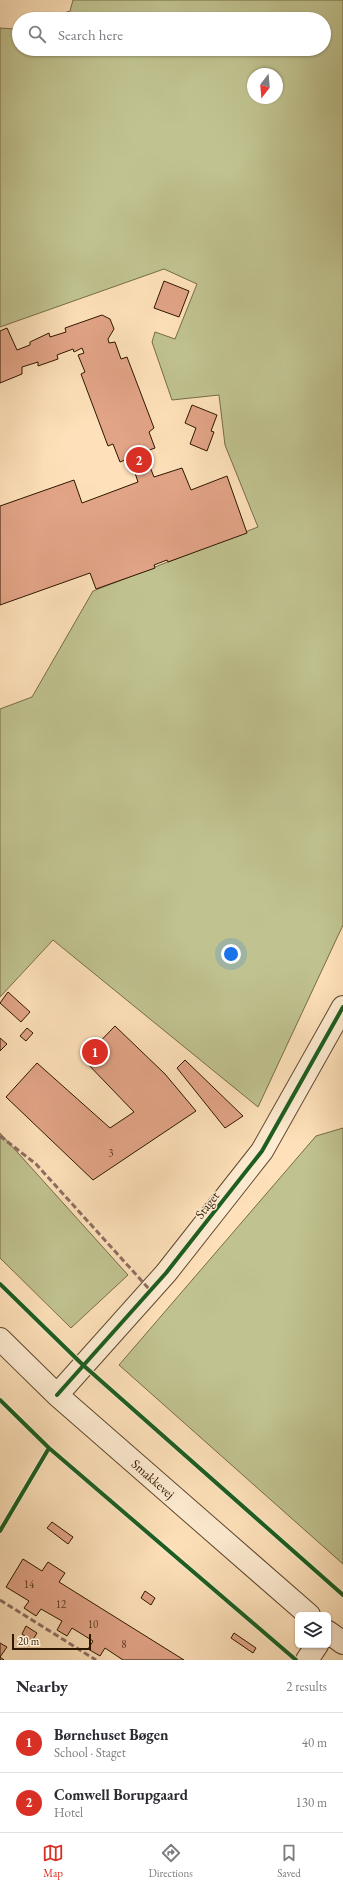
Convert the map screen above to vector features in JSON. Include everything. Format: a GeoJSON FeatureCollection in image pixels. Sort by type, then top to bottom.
{"type":"FeatureCollection","features":[{"type":"Feature","properties":{"kind":"street","name":"Staget"},"geometry":{"type":"LineString","coordinates":[[57,1395],[166,1273],[262,1151],[343,1007]]}},
{"type":"Feature","properties":{"kind":"street","name":"Smakkevej"},"geometry":{"type":"LineString","coordinates":[[0,1339],[57,1395],[306,1612]]}},
{"type":"Feature","properties":{"kind":"street"},"geometry":{"type":"LineString","coordinates":[[331,1634],[343,1643]]}},
{"type":"Feature","properties":{"kind":"street"},"geometry":{"type":"LineString","coordinates":[[307,1660],[315,1648]]}},
{"type":"Feature","properties":{"kind":"green space"},"geometry":{"type":"Polygon","coordinates":[[[73,0],[343,0],[343,925],[258,1107],[53,940],[0,997],[0,709],[32,697],[93,591],[258,527],[225,445],[219,395],[172,400],[152,342],[155,332],[175,339],[197,284],[164,269],[0,327],[0,28],[12,29],[12,56],[331,56],[331,12],[67,12],[70,11],[73,0]]]}},
{"type":"Feature","properties":{"kind":"green space"},"geometry":{"type":"Polygon","coordinates":[[[343,1128],[343,1564],[119,1365],[316,1136],[343,1128]]]}},
{"type":"Feature","properties":{"kind":"green space"},"geometry":{"type":"Polygon","coordinates":[[[0,1133],[128,1275],[71,1328],[0,1258],[0,1133]]]}},
{"type":"Feature","properties":{"kind":"building"},"geometry":{"type":"Polygon","coordinates":[[[164,281],[189,291],[179,317],[154,308],[164,281]]]}},
{"type":"Feature","properties":{"kind":"building"},"geometry":{"type":"Polygon","coordinates":[[[102,315],[110,319],[114,329],[108,339],[109,343],[115,342],[121,359],[127,357],[154,428],[149,432],[155,448],[144,452],[154,477],[182,468],[191,490],[227,476],[247,533],[168,562],[167,560],[154,565],[155,568],[96,589],[90,573],[0,605],[0,506],[74,480],[82,503],[138,482],[130,458],[120,462],[113,444],[108,446],[81,374],[85,372],[78,355],[84,353],[82,348],[74,352],[73,349],[57,355],[58,359],[38,366],[38,362],[22,367],[22,374],[0,383],[0,331],[7,328],[17,350],[30,345],[30,342],[49,333],[50,337],[66,332],[65,328],[102,315]]]}},
{"type":"Feature","properties":{"kind":"building"},"geometry":{"type":"Polygon","coordinates":[[[192,405],[217,415],[211,431],[214,432],[207,451],[190,444],[196,428],[185,423],[192,405]]]}},
{"type":"Feature","properties":{"kind":"building"},"geometry":{"type":"Polygon","coordinates":[[[8,992],[30,1012],[21,1022],[0,1003],[8,992]]]}},
{"type":"Feature","properties":{"kind":"building"},"geometry":{"type":"Polygon","coordinates":[[[115,1026],[165,1074],[196,1111],[93,1180],[6,1097],[37,1063],[110,1128],[134,1112],[83,1059],[115,1026]]]}},
{"type":"Feature","properties":{"kind":"building"},"geometry":{"type":"Polygon","coordinates":[[[27,1028],[33,1033],[26,1041],[20,1036],[27,1028]]]}},
{"type":"Feature","properties":{"kind":"building"},"geometry":{"type":"Polygon","coordinates":[[[0,1038],[7,1044],[0,1051],[0,1038]]]}},
{"type":"Feature","properties":{"kind":"building"},"geometry":{"type":"Polygon","coordinates":[[[185,1060],[243,1116],[225,1128],[177,1068],[185,1060]]]}},
{"type":"Feature","properties":{"kind":"building"},"geometry":{"type":"Polygon","coordinates":[[[52,1522],[73,1537],[68,1544],[47,1528],[52,1522]]]}},
{"type":"Feature","properties":{"kind":"building"},"geometry":{"type":"Polygon","coordinates":[[[23,1559],[42,1571],[48,1562],[65,1573],[59,1582],[184,1660],[123,1660],[105,1648],[100,1656],[88,1649],[93,1641],[72,1628],[67,1636],[57,1630],[62,1621],[41,1609],[36,1616],[24,1608],[29,1601],[6,1587],[23,1559]]]}},
{"type":"Feature","properties":{"kind":"building"},"geometry":{"type":"Polygon","coordinates":[[[145,1591],[155,1598],[151,1605],[141,1598],[145,1591]]]}},
{"type":"Feature","properties":{"kind":"building"},"geometry":{"type":"Polygon","coordinates":[[[26,1626],[37,1633],[32,1641],[22,1634],[26,1626]]]}},
{"type":"Feature","properties":{"kind":"building"},"geometry":{"type":"Polygon","coordinates":[[[234,1633],[256,1648],[253,1653],[231,1638],[234,1633]]]}},
{"type":"Feature","properties":{"kind":"building"},"geometry":{"type":"Polygon","coordinates":[[[0,1643],[7,1647],[0,1657],[0,1643]]]}},
{"type":"Feature","properties":{"kind":"marked path"},"geometry":{"type":"LineString","coordinates":[[0,1136],[36,1164],[150,1290]]}},
{"type":"Feature","properties":{"kind":"marked path"},"geometry":{"type":"LineString","coordinates":[[0,1600],[96,1660]]}},
{"type":"Feature","properties":{"kind":"cycle path"},"geometry":{"type":"LineString","coordinates":[[57,1395],[166,1273],[262,1151],[343,1007]]}},
{"type":"Feature","properties":{"kind":"cycle path"},"geometry":{"type":"LineString","coordinates":[[0,1284],[83,1365],[343,1595]]}},
{"type":"Feature","properties":{"kind":"cycle path"},"geometry":{"type":"LineString","coordinates":[[0,1400],[49,1448],[296,1660]]}},
{"type":"Feature","properties":{"kind":"cycle path"},"geometry":{"type":"LineString","coordinates":[[0,1531],[49,1448]]}},
{"type":"Feature","properties":{"kind":"place","name":"Comwell Borupgaard"},"geometry":{"type":"Point","coordinates":[139,460]}},
{"type":"Feature","properties":{"kind":"place","name":"Børnehuset Bøgen"},"geometry":{"type":"Point","coordinates":[95,1052]}}]}
